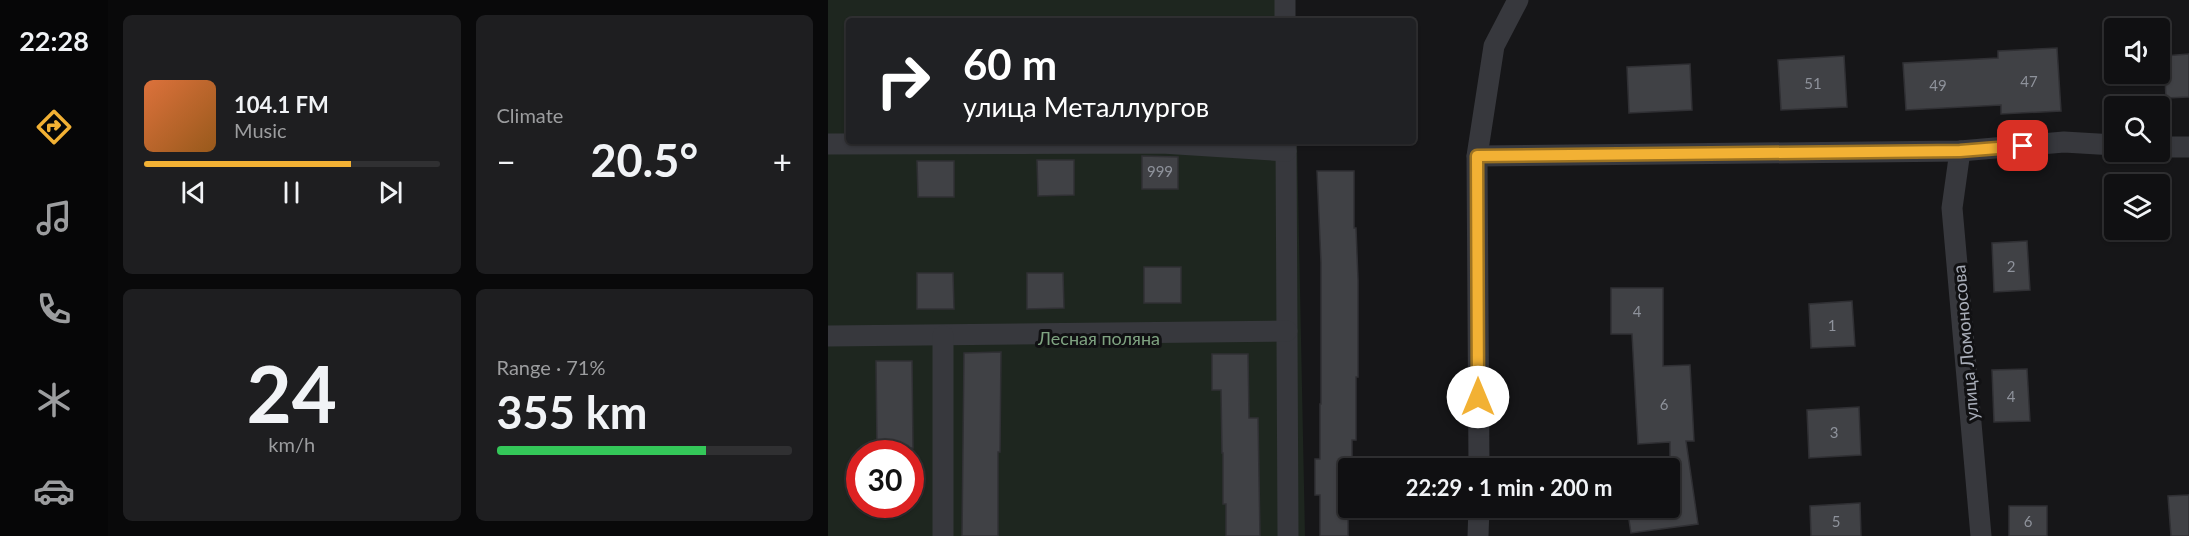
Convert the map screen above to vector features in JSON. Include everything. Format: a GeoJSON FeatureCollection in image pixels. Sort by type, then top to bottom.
{"type":"FeatureCollection","features":[{"type":"Feature","properties":{"kind":"street"},"geometry":{"type":"LineString","coordinates":[[1285,0],[1285,18]]}},
{"type":"Feature","properties":{"kind":"street"},"geometry":{"type":"LineString","coordinates":[[1479,458],[1477,156],[1494,46],[1518,0]]}},
{"type":"Feature","properties":{"kind":"street"},"geometry":{"type":"LineString","coordinates":[[1477,156],[1960,151],[2064,142],[2104,144]]}},
{"type":"Feature","properties":{"kind":"street"},"geometry":{"type":"LineString","coordinates":[[828,144],[846,144]]}},
{"type":"Feature","properties":{"kind":"street"},"geometry":{"type":"LineString","coordinates":[[1203,144],[1286,146],[1288,536]]}},
{"type":"Feature","properties":{"kind":"street"},"geometry":{"type":"LineString","coordinates":[[2170,147],[2189,147]]}},
{"type":"Feature","properties":{"kind":"street","name":"улица Ломоносова"},"geometry":{"type":"LineString","coordinates":[[1960,151],[1952,208],[1981,536]]}},
{"type":"Feature","properties":{"kind":"street"},"geometry":{"type":"LineString","coordinates":[[828,336],[1287,331]]}},
{"type":"Feature","properties":{"kind":"street"},"geometry":{"type":"LineString","coordinates":[[943,336],[943,536]]}},
{"type":"Feature","properties":{"kind":"street"},"geometry":{"type":"LineString","coordinates":[[1478,536],[1479,518]]}},
{"type":"Feature","properties":{"kind":"green space","name":"Лесная поляна"},"geometry":{"type":"Polygon","coordinates":[[[828,0],[1294,0],[1295,18],[846,18],[846,144],[1297,144],[1305,536],[828,536],[828,0]]]}},
{"type":"Feature","properties":{"kind":"building"},"geometry":{"type":"Polygon","coordinates":[[[2057,48],[2061,111],[2001,114],[2001,105],[1906,110],[1903,63],[1998,58],[1998,51],[2057,48]]]}},
{"type":"Feature","properties":{"kind":"building"},"geometry":{"type":"Polygon","coordinates":[[[2189,54],[2189,97],[2166,96],[2165,84],[2170,84],[2170,56],[2189,54]]]}},
{"type":"Feature","properties":{"kind":"building"},"geometry":{"type":"Polygon","coordinates":[[[1844,56],[1847,107],[1781,110],[1778,60],[1844,56]]]}},
{"type":"Feature","properties":{"kind":"building"},"geometry":{"type":"Polygon","coordinates":[[[1690,64],[1692,110],[1629,113],[1627,67],[1690,64]]]}},
{"type":"Feature","properties":{"kind":"building"},"geometry":{"type":"Polygon","coordinates":[[[1142,156],[1178,157],[1178,189],[1142,189],[1142,156]]]}},
{"type":"Feature","properties":{"kind":"building"},"geometry":{"type":"Polygon","coordinates":[[[1037,160],[1074,160],[1074,195],[1038,196],[1037,160]]]}},
{"type":"Feature","properties":{"kind":"building"},"geometry":{"type":"Polygon","coordinates":[[[917,161],[954,161],[954,197],[918,197],[917,161]]]}},
{"type":"Feature","properties":{"kind":"building"},"geometry":{"type":"Polygon","coordinates":[[[1317,171],[1354,171],[1354,228],[1356,228],[1358,280],[1356,440],[1352,440],[1352,458],[1338,458],[1338,518],[1348,518],[1348,536],[1320,536],[1320,495],[1315,495],[1315,459],[1320,459],[1321,263],[1317,171]]]}},
{"type":"Feature","properties":{"kind":"building"},"geometry":{"type":"Polygon","coordinates":[[[2027,241],[2030,290],[1994,292],[1992,243],[2027,241]]]}},
{"type":"Feature","properties":{"kind":"building"},"geometry":{"type":"Polygon","coordinates":[[[1144,267],[1181,267],[1181,303],[1144,303],[1144,267]]]}},
{"type":"Feature","properties":{"kind":"building"},"geometry":{"type":"Polygon","coordinates":[[[917,273],[953,273],[954,309],[917,309],[917,273]]]}},
{"type":"Feature","properties":{"kind":"building"},"geometry":{"type":"Polygon","coordinates":[[[1027,273],[1063,273],[1064,308],[1027,309],[1027,273]]]}},
{"type":"Feature","properties":{"kind":"building"},"geometry":{"type":"Polygon","coordinates":[[[1611,288],[1663,288],[1663,366],[1690,365],[1694,441],[1686,441],[1698,524],[1631,533],[1629,518],[1680,518],[1680,458],[1670,458],[1670,442],[1638,444],[1632,334],[1611,334],[1611,288]]]}},
{"type":"Feature","properties":{"kind":"building"},"geometry":{"type":"Polygon","coordinates":[[[1852,301],[1855,346],[1811,348],[1809,304],[1852,301]]]}},
{"type":"Feature","properties":{"kind":"building"},"geometry":{"type":"Polygon","coordinates":[[[1001,352],[998,536],[962,536],[964,353],[1001,352]]]}},
{"type":"Feature","properties":{"kind":"building"},"geometry":{"type":"Polygon","coordinates":[[[1212,354],[1248,354],[1249,418],[1258,418],[1260,536],[1226,536],[1226,504],[1223,504],[1221,390],[1212,390],[1212,354]]]}},
{"type":"Feature","properties":{"kind":"building"},"geometry":{"type":"Polygon","coordinates":[[[876,361],[912,361],[913,440],[877,440],[876,361]]]}},
{"type":"Feature","properties":{"kind":"building"},"geometry":{"type":"Polygon","coordinates":[[[2027,369],[2030,421],[1994,422],[1992,370],[2027,369]]]}},
{"type":"Feature","properties":{"kind":"building"},"geometry":{"type":"Polygon","coordinates":[[[1859,407],[1861,455],[1809,458],[1807,410],[1859,407]]]}},
{"type":"Feature","properties":{"kind":"building"},"geometry":{"type":"Polygon","coordinates":[[[2189,495],[2189,536],[2171,536],[2168,496],[2189,495]]]}},
{"type":"Feature","properties":{"kind":"building"},"geometry":{"type":"Polygon","coordinates":[[[1860,503],[1861,536],[1811,536],[1810,506],[1860,503]]]}},
{"type":"Feature","properties":{"kind":"building"},"geometry":{"type":"Polygon","coordinates":[[[2009,506],[2047,506],[2047,536],[2009,536],[2009,506]]]}},
{"type":"Feature","properties":{"kind":"route"},"geometry":{"type":"LineString","coordinates":[[1478,397],[1477,156],[1960,151],[2023,146]]}}]}
